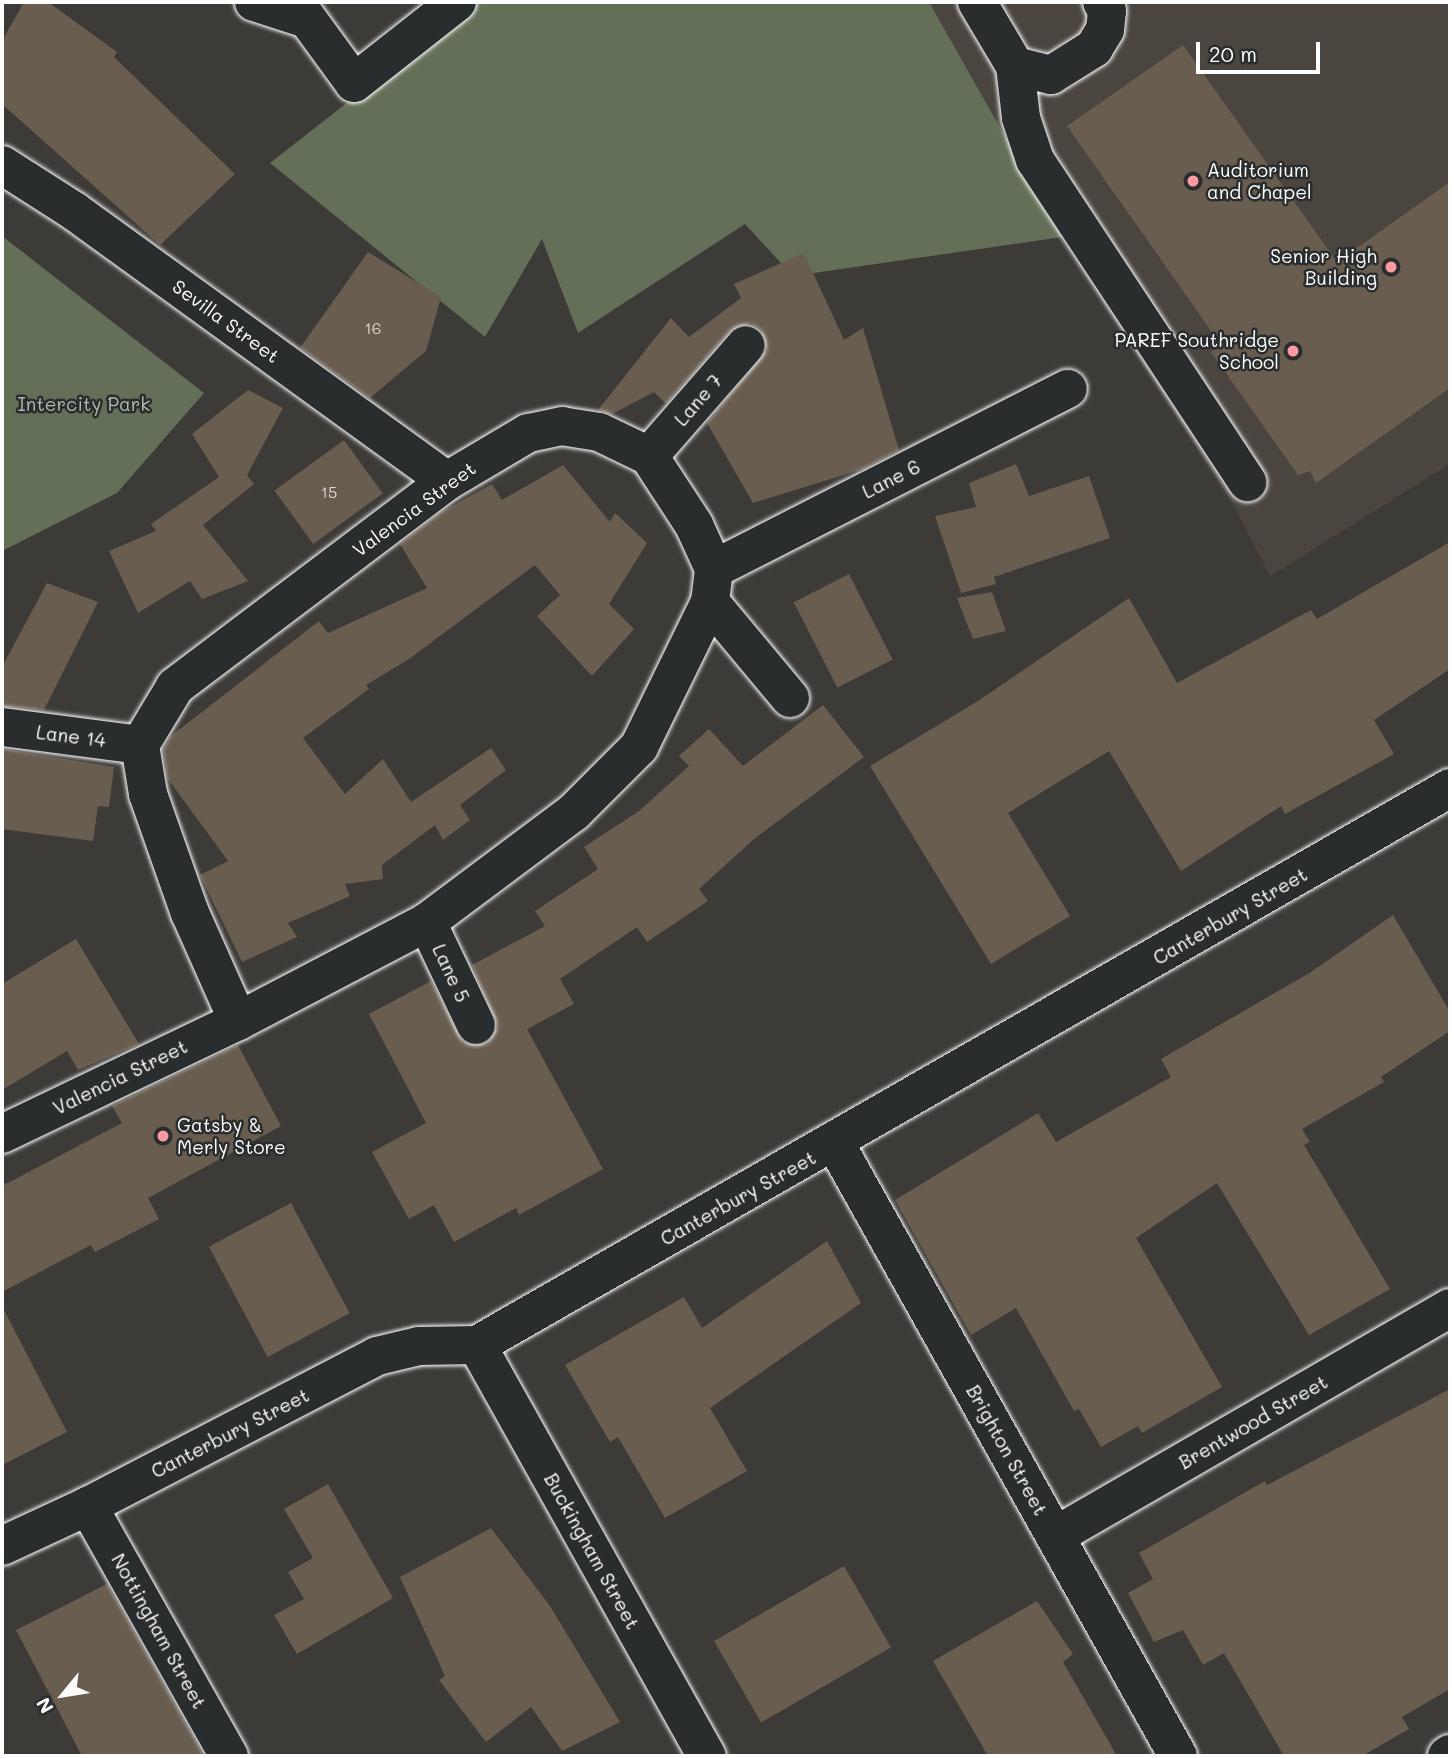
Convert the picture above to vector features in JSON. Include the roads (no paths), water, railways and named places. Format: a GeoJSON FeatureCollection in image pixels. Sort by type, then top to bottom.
{"type":"FeatureCollection","features":[{"type":"Feature","properties":{"kind":"street"},"geometry":{"type":"LineString","coordinates":[[254,2],[301,11],[354,83],[457,2]]}},
{"type":"Feature","properties":{"kind":"street"},"geometry":{"type":"LineString","coordinates":[[977,2],[1015,66],[1021,118],[1035,160],[1247,482]]}},
{"type":"Feature","properties":{"kind":"street"},"geometry":{"type":"LineString","coordinates":[[1015,66],[1051,75],[1094,48],[1105,30],[1107,11],[1102,2]]}},
{"type":"Feature","properties":{"kind":"street","name":"Sevilla Street"},"geometry":{"type":"LineString","coordinates":[[2,165],[74,211],[447,481]]}},
{"type":"Feature","properties":{"kind":"street","name":"Lane 7"},"geometry":{"type":"LineString","coordinates":[[649,456],[746,345]]}},
{"type":"Feature","properties":{"kind":"street","name":"Lane 6"},"geometry":{"type":"LineString","coordinates":[[712,585],[1068,389]]}},
{"type":"Feature","properties":{"kind":"street","name":"Valencia Street"},"geometry":{"type":"LineString","coordinates":[[140,745],[175,687],[447,481],[528,433],[562,426],[599,432],[649,456]]}},
{"type":"Feature","properties":{"kind":"street"},"geometry":{"type":"LineString","coordinates":[[649,456],[694,524],[712,585],[790,698]]}},
{"type":"Feature","properties":{"kind":"street","name":"Valencia Street"},"geometry":{"type":"LineString","coordinates":[[2,1134],[238,1021],[427,922],[574,812],[639,747],[712,585]]}},
{"type":"Feature","properties":{"kind":"street","name":"Lane 14"},"geometry":{"type":"LineString","coordinates":[[2,727],[140,745]]}},
{"type":"Feature","properties":{"kind":"street"},"geometry":{"type":"LineString","coordinates":[[140,745],[148,794],[190,914],[238,1021]]}},
{"type":"Feature","properties":{"kind":"street","name":"Canterbury Street"},"geometry":{"type":"LineString","coordinates":[[2,1546],[88,1506],[377,1356],[419,1346],[477,1345],[835,1143],[1450,788]]}},
{"type":"Feature","properties":{"kind":"street","name":"Lane 5"},"geometry":{"type":"LineString","coordinates":[[427,922],[476,1025]]}},
{"type":"Feature","properties":{"kind":"street","name":"Brighton Street"},"geometry":{"type":"LineString","coordinates":[[835,1143],[1178,1756]]}},
{"type":"Feature","properties":{"kind":"street","name":"Brentwood Street"},"geometry":{"type":"LineString","coordinates":[[1055,1536],[1450,1308]]}},
{"type":"Feature","properties":{"kind":"street","name":"Buckingham Street"},"geometry":{"type":"LineString","coordinates":[[477,1345],[707,1756]]}},
{"type":"Feature","properties":{"kind":"street","name":"Nottingham Street"},"geometry":{"type":"LineString","coordinates":[[88,1506],[229,1756]]}},
{"type":"Feature","properties":{"kind":"place","name":"Auditorium and Chapel"},"geometry":{"type":"Point","coordinates":[1193,181]}},
{"type":"Feature","properties":{"kind":"place","name":"Senior High Building"},"geometry":{"type":"Point","coordinates":[1391,267]}},
{"type":"Feature","properties":{"kind":"place","name":"PAREF Southridge School"},"geometry":{"type":"Point","coordinates":[1293,351]}},
{"type":"Feature","properties":{"kind":"place","name":"Gatsby & Merly Store"},"geometry":{"type":"Point","coordinates":[163,1136]}},
{"type":"Feature","properties":{"kind":"park label","name":"Intercity Park"},"geometry":{"type":"Point","coordinates":[84,404]}}]}
